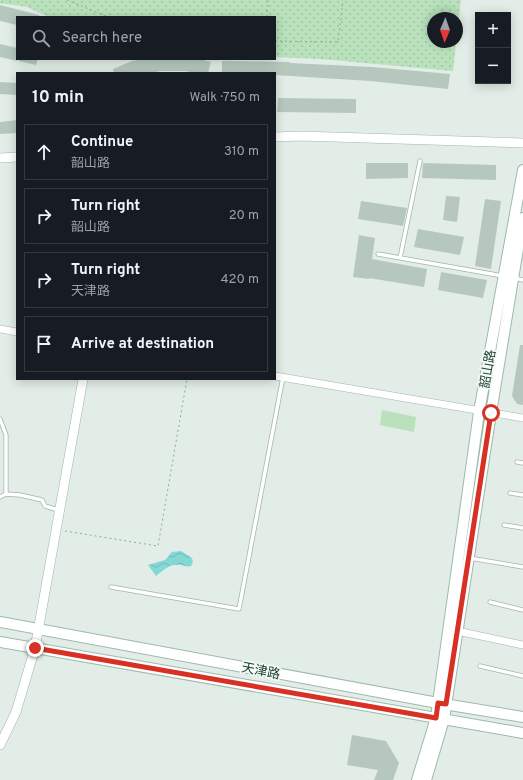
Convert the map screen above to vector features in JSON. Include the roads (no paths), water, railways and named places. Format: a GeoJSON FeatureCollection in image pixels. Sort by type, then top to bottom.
{"type":"FeatureCollection","features":[{"type":"Feature","properties":{"kind":"main road","name":"韶山路"},"geometry":{"type":"LineString","coordinates":[[426,780],[440,719],[479,412],[513,278],[523,170]]}},
{"type":"Feature","properties":{"kind":"main road","name":"韶山路"},"geometry":{"type":"LineString","coordinates":[[442,704],[457,631],[523,218]]}},
{"type":"Feature","properties":{"kind":"main road","name":"天津路"},"geometry":{"type":"LineString","coordinates":[[0,622],[39,628],[442,704],[523,717]]}},
{"type":"Feature","properties":{"kind":"main road","name":"天津路"},"geometry":{"type":"LineString","coordinates":[[0,642],[523,733]]}},
{"type":"Feature","properties":{"kind":"main road","name":"韶山路"},"geometry":{"type":"LineString","coordinates":[[417,780],[440,719]]}},
{"type":"Feature","properties":{"kind":"street"},"geometry":{"type":"LineString","coordinates":[[276,137],[300,136],[523,143]]}},
{"type":"Feature","properties":{"kind":"street"},"geometry":{"type":"LineString","coordinates":[[0,158],[16,157]]}},
{"type":"Feature","properties":{"kind":"street"},"geometry":{"type":"LineString","coordinates":[[0,329],[16,332]]}},
{"type":"Feature","properties":{"kind":"street"},"geometry":{"type":"LineString","coordinates":[[276,376],[479,412],[523,418]]}},
{"type":"Feature","properties":{"kind":"street"},"geometry":{"type":"LineString","coordinates":[[0,745],[16,712],[35,648],[83,380]]}},
{"type":"Feature","properties":{"kind":"street"},"geometry":{"type":"LineString","coordinates":[[457,631],[523,645]]}},
{"type":"Feature","properties":{"kind":"lane"},"geometry":{"type":"LineString","coordinates":[[400,258],[420,161]]}},
{"type":"Feature","properties":{"kind":"lane"},"geometry":{"type":"LineString","coordinates":[[378,254],[513,278]]}},
{"type":"Feature","properties":{"kind":"lane"},"geometry":{"type":"LineString","coordinates":[[111,587],[239,609],[283,377]]}},
{"type":"Feature","properties":{"kind":"lane"},"geometry":{"type":"LineString","coordinates":[[0,419],[6,435],[6,494]]}},
{"type":"Feature","properties":{"kind":"lane"},"geometry":{"type":"LineString","coordinates":[[517,462],[523,463]]}},
{"type":"Feature","properties":{"kind":"lane"},"geometry":{"type":"LineString","coordinates":[[510,493],[523,495]]}},
{"type":"Feature","properties":{"kind":"lane"},"geometry":{"type":"LineString","coordinates":[[0,497],[6,494],[42,500],[45,506],[60,511]]}},
{"type":"Feature","properties":{"kind":"lane"},"geometry":{"type":"LineString","coordinates":[[504,524],[523,528]]}},
{"type":"Feature","properties":{"kind":"lane"},"geometry":{"type":"LineString","coordinates":[[468,558],[523,567]]}},
{"type":"Feature","properties":{"kind":"lane"},"geometry":{"type":"LineString","coordinates":[[490,602],[523,610]]}},
{"type":"Feature","properties":{"kind":"lane"},"geometry":{"type":"LineString","coordinates":[[480,666],[523,676]]}},
{"type":"Feature","properties":{"kind":"water"},"geometry":{"type":"Polygon","coordinates":[[[181,551],[192,558],[193,562],[191,566],[173,565],[156,576],[148,565],[165,560],[172,552],[181,551]]]}}]}
